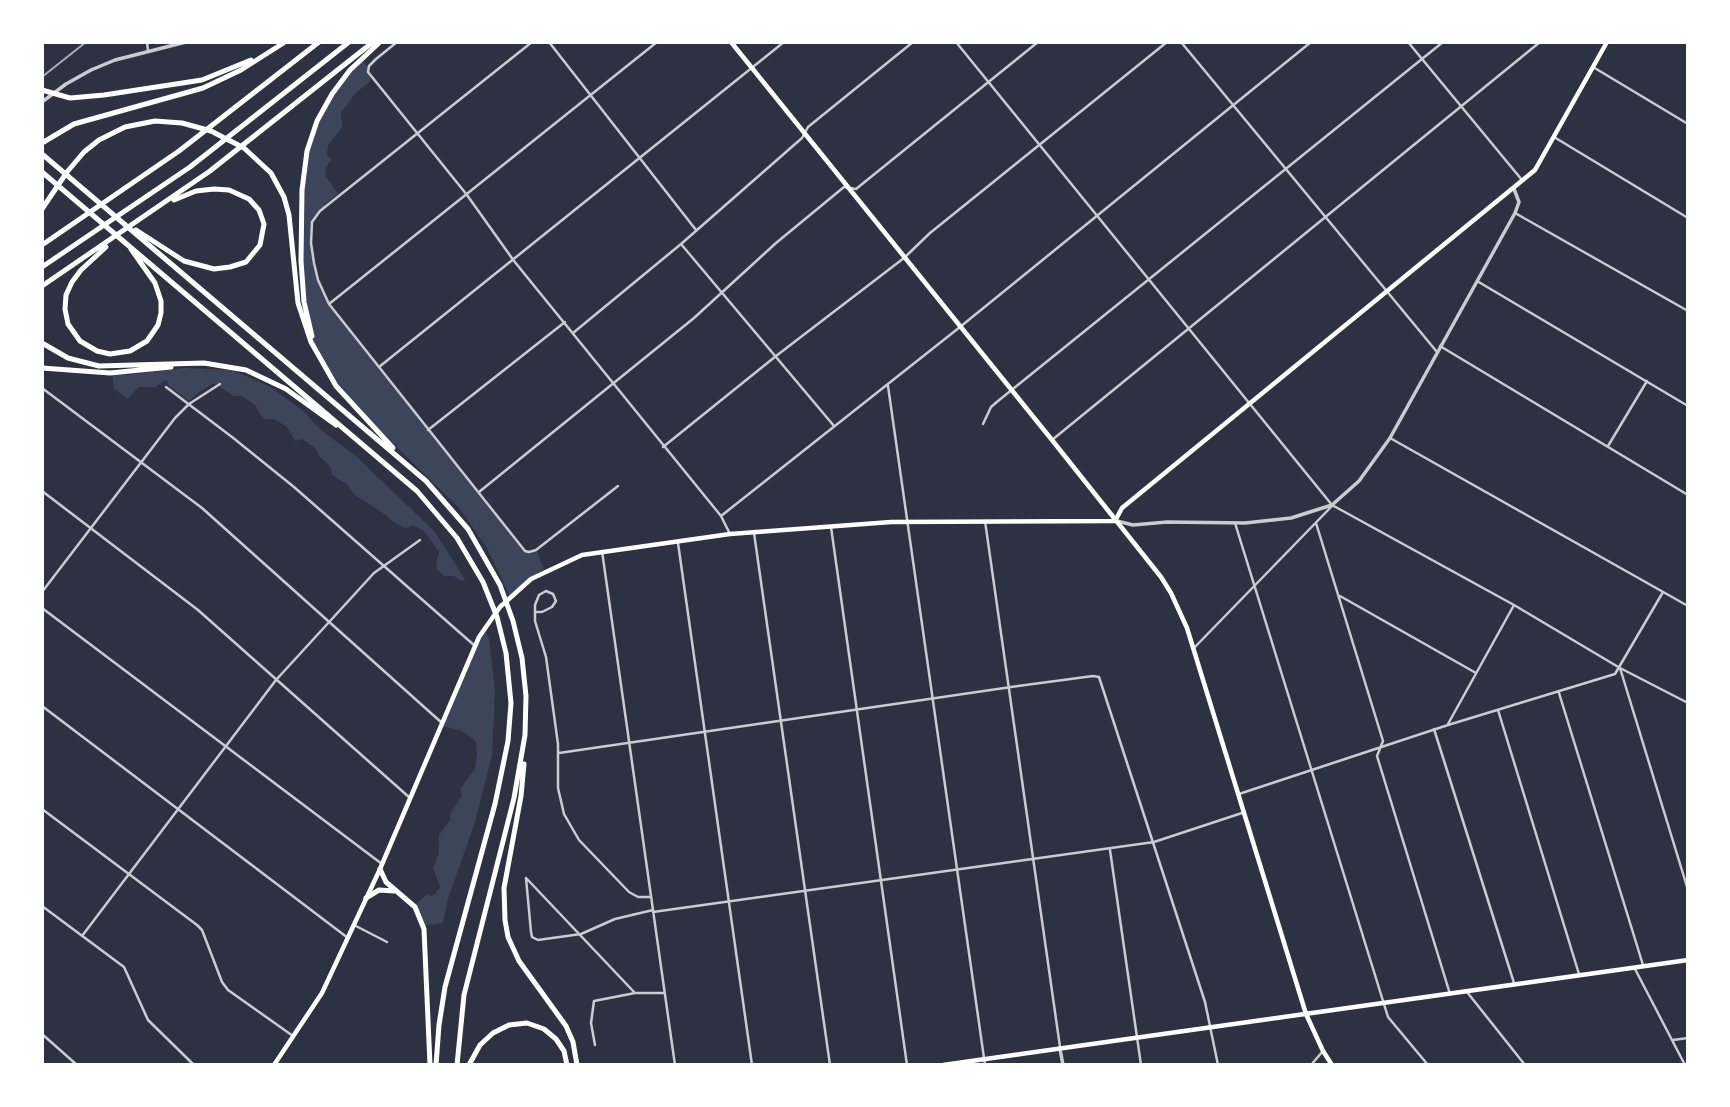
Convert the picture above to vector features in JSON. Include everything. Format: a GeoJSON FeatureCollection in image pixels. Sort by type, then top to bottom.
{"type":"FeatureCollection","features":[{"type":"Feature","properties":{"kind":"highway"},"geometry":{"type":"LineString","coordinates":[[42,143],[64,128],[86,120],[203,88],[241,70],[285,42]]}},
{"type":"Feature","properties":{"kind":"highway"},"geometry":{"type":"LineString","coordinates":[[42,244],[189,143],[319,42]]}},
{"type":"Feature","properties":{"kind":"highway"},"geometry":{"type":"LineString","coordinates":[[42,267],[190,167],[349,42]]}},
{"type":"Feature","properties":{"kind":"highway"},"geometry":{"type":"LineString","coordinates":[[42,286],[165,203],[271,125],[373,42]]}},
{"type":"Feature","properties":{"kind":"highway"},"geometry":{"type":"LineString","coordinates":[[317,352],[305,312],[301,270],[305,161],[313,131],[327,102],[350,70],[380,42]]}},
{"type":"Feature","properties":{"kind":"highway"},"geometry":{"type":"LineString","coordinates":[[42,90],[63,97],[81,98],[202,80],[270,52]]}},
{"type":"Feature","properties":{"kind":"highway"},"geometry":{"type":"LineString","coordinates":[[42,209],[72,165],[99,140],[134,124],[155,121],[176,122],[217,133],[258,159],[276,181],[287,206],[298,303],[306,332],[328,375],[445,500],[468,529],[500,585],[513,621],[522,658],[526,696],[525,735],[523,786],[503,896],[505,920],[519,961],[566,1026],[573,1042],[577,1065]]}},
{"type":"Feature","properties":{"kind":"highway"},"geometry":{"type":"LineString","coordinates":[[42,153],[126,225],[184,261],[214,269],[246,262],[260,245],[264,229],[262,217],[255,205],[243,196],[214,188],[196,191],[165,203]]}},
{"type":"Feature","properties":{"kind":"highway"},"geometry":{"type":"LineString","coordinates":[[42,172],[378,456],[425,499],[450,528],[471,559],[497,617],[509,679],[510,717],[505,766],[445,987],[436,1065]]}},
{"type":"Feature","properties":{"kind":"highway"},"geometry":{"type":"LineString","coordinates":[[122,233],[76,276],[65,302],[68,324],[75,336],[91,349],[104,353],[117,354],[136,348],[152,335],[159,319],[161,300],[155,283],[126,243]]}},
{"type":"Feature","properties":{"kind":"highway"},"geometry":{"type":"LineString","coordinates":[[138,233],[417,473]]}},
{"type":"Feature","properties":{"kind":"highway"},"geometry":{"type":"LineString","coordinates":[[42,343],[68,358],[99,366],[194,363],[226,365],[266,378],[297,396],[378,456]]}},
{"type":"Feature","properties":{"kind":"highway"},"geometry":{"type":"LineString","coordinates":[[42,368],[89,373],[125,373],[194,363]]}},
{"type":"Feature","properties":{"kind":"highway"},"geometry":{"type":"LineString","coordinates":[[457,1065],[464,995],[514,798],[525,735]]}},
{"type":"Feature","properties":{"kind":"highway"},"geometry":{"type":"LineString","coordinates":[[381,866],[386,881],[415,907],[424,929],[430,1065]]}},
{"type":"Feature","properties":{"kind":"highway"},"geometry":{"type":"LineString","coordinates":[[366,898],[383,889],[403,895]]}},
{"type":"Feature","properties":{"kind":"highway"},"geometry":{"type":"LineString","coordinates":[[469,1065],[486,1038],[517,1023],[536,1025],[556,1039],[565,1065]]}},
{"type":"Feature","properties":{"kind":"main road"},"geometry":{"type":"LineString","coordinates":[[731,42],[1052,440],[1169,590],[1187,628],[1306,1014],[1332,1065]]}},
{"type":"Feature","properties":{"kind":"main road"},"geometry":{"type":"LineString","coordinates":[[1115,521],[1122,508],[1524,182],[1535,170],[1607,42]]}},
{"type":"Feature","properties":{"kind":"main road"},"geometry":{"type":"LineString","coordinates":[[274,1065],[322,993],[411,798],[479,637],[500,607],[531,579],[567,560],[602,551],[730,534],[908,522],[1115,521]]}},
{"type":"Feature","properties":{"kind":"main road"},"geometry":{"type":"LineString","coordinates":[[943,1065],[985,1062],[1688,960]]}},
{"type":"Feature","properties":{"kind":"street"},"geometry":{"type":"LineString","coordinates":[[147,42],[148,51]]}},
{"type":"Feature","properties":{"kind":"street"},"geometry":{"type":"LineString","coordinates":[[42,102],[91,70],[148,51],[186,42]]}},
{"type":"Feature","properties":{"kind":"street"},"geometry":{"type":"LineString","coordinates":[[397,42],[369,66],[368,72],[467,195],[514,261],[721,516],[730,534]]}},
{"type":"Feature","properties":{"kind":"street"},"geometry":{"type":"LineString","coordinates":[[532,42],[320,211],[312,222],[314,263],[328,304],[525,551],[536,550],[618,486]]}},
{"type":"Feature","properties":{"kind":"street"},"geometry":{"type":"LineString","coordinates":[[549,42],[696,231]]}},
{"type":"Feature","properties":{"kind":"street"},"geometry":{"type":"LineString","coordinates":[[328,304],[657,42]]}},
{"type":"Feature","properties":{"kind":"street"},"geometry":{"type":"LineString","coordinates":[[379,367],[784,42]]}},
{"type":"Feature","properties":{"kind":"street"},"geometry":{"type":"LineString","coordinates":[[573,333],[803,138],[808,127],[913,42]]}},
{"type":"Feature","properties":{"kind":"street"},"geometry":{"type":"LineString","coordinates":[[956,42],[1332,505],[1514,605],[1620,668],[1688,703]]}},
{"type":"Feature","properties":{"kind":"street"},"geometry":{"type":"LineString","coordinates":[[479,492],[613,384],[844,187],[856,189],[1038,42]]}},
{"type":"Feature","properties":{"kind":"street"},"geometry":{"type":"LineString","coordinates":[[663,447],[904,258],[930,233],[1167,42]]}},
{"type":"Feature","properties":{"kind":"street"},"geometry":{"type":"LineString","coordinates":[[1181,42],[1437,352]]}},
{"type":"Feature","properties":{"kind":"street"},"geometry":{"type":"LineString","coordinates":[[721,516],[960,327],[1311,42]]}},
{"type":"Feature","properties":{"kind":"street"},"geometry":{"type":"LineString","coordinates":[[1408,42],[1524,182]]}},
{"type":"Feature","properties":{"kind":"street"},"geometry":{"type":"LineString","coordinates":[[983,424],[991,407],[1443,42]]}},
{"type":"Feature","properties":{"kind":"street"},"geometry":{"type":"LineString","coordinates":[[1052,440],[1540,42]]}},
{"type":"Feature","properties":{"kind":"street"},"geometry":{"type":"LineString","coordinates":[[1593,67],[1688,124]]}},
{"type":"Feature","properties":{"kind":"street"},"geometry":{"type":"LineString","coordinates":[[1554,137],[1688,218]]}},
{"type":"Feature","properties":{"kind":"street"},"geometry":{"type":"LineString","coordinates":[[1193,649],[1332,505],[1359,481],[1390,438],[1515,213],[1520,202],[1514,189]]}},
{"type":"Feature","properties":{"kind":"street"},"geometry":{"type":"LineString","coordinates":[[1515,213],[1688,310]]}},
{"type":"Feature","properties":{"kind":"street"},"geometry":{"type":"LineString","coordinates":[[681,244],[834,426]]}},
{"type":"Feature","properties":{"kind":"street"},"geometry":{"type":"LineString","coordinates":[[1477,281],[1688,406]]}},
{"type":"Feature","properties":{"kind":"street"},"geometry":{"type":"LineString","coordinates":[[428,430],[565,323]]}},
{"type":"Feature","properties":{"kind":"street"},"geometry":{"type":"LineString","coordinates":[[1440,346],[1688,495]]}},
{"type":"Feature","properties":{"kind":"street"},"geometry":{"type":"LineString","coordinates":[[1608,446],[1647,381]]}},
{"type":"Feature","properties":{"kind":"street"},"geometry":{"type":"LineString","coordinates":[[42,592],[175,418],[188,404],[220,383]]}},
{"type":"Feature","properties":{"kind":"street"},"geometry":{"type":"LineString","coordinates":[[888,384],[985,1062]]}},
{"type":"Feature","properties":{"kind":"street"},"geometry":{"type":"LineString","coordinates":[[166,387],[243,445],[475,646]]}},
{"type":"Feature","properties":{"kind":"street"},"geometry":{"type":"LineString","coordinates":[[42,388],[202,508],[442,723]]}},
{"type":"Feature","properties":{"kind":"street"},"geometry":{"type":"LineString","coordinates":[[1390,438],[1688,606]]}},
{"type":"Feature","properties":{"kind":"street"},"geometry":{"type":"LineString","coordinates":[[42,491],[198,610],[411,798]]}},
{"type":"Feature","properties":{"kind":"street"},"geometry":{"type":"LineString","coordinates":[[1115,521],[1133,525],[1167,522],[1235,523],[1291,518],[1332,505]]}},
{"type":"Feature","properties":{"kind":"street"},"geometry":{"type":"LineString","coordinates":[[985,521],[1063,1065]]}},
{"type":"Feature","properties":{"kind":"street"},"geometry":{"type":"LineString","coordinates":[[1235,523],[1388,1017],[1428,1065]]}},
{"type":"Feature","properties":{"kind":"street"},"geometry":{"type":"LineString","coordinates":[[1316,523],[1383,741],[1377,756],[1450,994]]}},
{"type":"Feature","properties":{"kind":"street"},"geometry":{"type":"LineString","coordinates":[[831,527],[907,1065]]}},
{"type":"Feature","properties":{"kind":"street"},"geometry":{"type":"LineString","coordinates":[[754,533],[830,1065]]}},
{"type":"Feature","properties":{"kind":"street"},"geometry":{"type":"LineString","coordinates":[[82,936],[276,680],[383,564],[420,540]]}},
{"type":"Feature","properties":{"kind":"street"},"geometry":{"type":"LineString","coordinates":[[678,540],[752,1065]]}},
{"type":"Feature","properties":{"kind":"street"},"geometry":{"type":"LineString","coordinates":[[602,551],[675,1065]]}},
{"type":"Feature","properties":{"kind":"street"},"geometry":{"type":"LineString","coordinates":[[536,612],[552,607],[555,601],[553,594],[547,591],[541,593],[535,605],[536,628],[545,654],[559,753],[560,799],[573,831],[629,892],[638,897],[651,897]]}},
{"type":"Feature","properties":{"kind":"street"},"geometry":{"type":"LineString","coordinates":[[1238,794],[1434,729],[1615,674],[1663,592]]}},
{"type":"Feature","properties":{"kind":"street"},"geometry":{"type":"LineString","coordinates":[[1340,596],[1476,673]]}},
{"type":"Feature","properties":{"kind":"street"},"geometry":{"type":"LineString","coordinates":[[1448,725],[1514,605]]}},
{"type":"Feature","properties":{"kind":"street"},"geometry":{"type":"LineString","coordinates":[[42,608],[381,866]]}},
{"type":"Feature","properties":{"kind":"street"},"geometry":{"type":"LineString","coordinates":[[1620,668],[1688,890]]}},
{"type":"Feature","properties":{"kind":"street"},"geometry":{"type":"LineString","coordinates":[[559,753],[1093,676],[1101,679],[1205,1002],[1218,1065]]}},
{"type":"Feature","properties":{"kind":"street"},"geometry":{"type":"LineString","coordinates":[[1559,693],[1643,965]]}},
{"type":"Feature","properties":{"kind":"street"},"geometry":{"type":"LineString","coordinates":[[42,706],[348,938]]}},
{"type":"Feature","properties":{"kind":"street"},"geometry":{"type":"LineString","coordinates":[[1498,710],[1580,975]]}},
{"type":"Feature","properties":{"kind":"street"},"geometry":{"type":"LineString","coordinates":[[1434,729],[1515,986]]}},
{"type":"Feature","properties":{"kind":"street"},"geometry":{"type":"LineString","coordinates":[[42,809],[197,925],[202,930],[222,982],[228,990],[293,1036]]}},
{"type":"Feature","properties":{"kind":"street"},"geometry":{"type":"LineString","coordinates":[[635,993],[581,934],[526,878],[532,937],[538,940],[581,934],[615,919],[653,911],[729,903],[1153,842],[1244,812]]}},
{"type":"Feature","properties":{"kind":"street"},"geometry":{"type":"LineString","coordinates":[[1110,849],[1141,1065]]}},
{"type":"Feature","properties":{"kind":"street"},"geometry":{"type":"LineString","coordinates":[[42,906],[127,970],[148,1020],[194,1065]]}},
{"type":"Feature","properties":{"kind":"street"},"geometry":{"type":"LineString","coordinates":[[354,925],[387,942]]}},
{"type":"Feature","properties":{"kind":"street"},"geometry":{"type":"LineString","coordinates":[[1634,967],[1685,1065]]}},
{"type":"Feature","properties":{"kind":"street"},"geometry":{"type":"LineString","coordinates":[[1467,992],[1525,1065]]}},
{"type":"Feature","properties":{"kind":"street"},"geometry":{"type":"LineString","coordinates":[[594,1045],[592,1003],[598,999],[635,993],[664,993]]}},
{"type":"Feature","properties":{"kind":"street"},"geometry":{"type":"LineString","coordinates":[[42,1034],[77,1065]]}},
{"type":"Feature","properties":{"kind":"street"},"geometry":{"type":"LineString","coordinates":[[1673,1040],[1688,1038]]}},
{"type":"Feature","properties":{"kind":"street"},"geometry":{"type":"LineString","coordinates":[[1311,1065],[1323,1051]]}},
{"type":"Feature","properties":{"kind":"shaded area"},"geometry":{"type":"Polygon","coordinates":[[[360,57],[368,68],[371,80],[354,95],[341,113],[342,127],[328,146],[327,154],[331,160],[325,175],[338,194],[326,203],[311,224],[314,268],[320,288],[337,316],[519,543],[527,551],[536,550],[544,568],[509,595],[488,550],[460,509],[351,402],[311,339],[302,270],[301,189],[311,135],[342,77],[360,57]]]}},
{"type":"Feature","properties":{"kind":"shaded area"},"geometry":{"type":"Polygon","coordinates":[[[185,368],[232,370],[271,387],[357,457],[434,531],[465,579],[461,581],[454,576],[444,576],[437,569],[439,552],[425,532],[413,525],[406,528],[395,523],[355,495],[347,484],[332,475],[330,466],[319,456],[316,449],[302,439],[295,441],[287,427],[274,419],[265,419],[255,405],[242,396],[234,396],[214,383],[189,401],[169,386],[166,380],[155,387],[139,387],[127,399],[114,388],[112,371],[127,375],[185,368]]]}},
{"type":"Feature","properties":{"kind":"shaded area"},"geometry":{"type":"Polygon","coordinates":[[[484,628],[489,639],[495,691],[492,756],[474,825],[448,899],[443,923],[424,926],[415,905],[427,894],[435,894],[440,887],[433,868],[439,853],[439,835],[462,796],[460,789],[475,769],[477,753],[476,742],[472,738],[462,731],[442,726],[484,628]]]}},
{"type":"Feature","properties":{"kind":"railway"},"geometry":{"type":"LineString","coordinates":[[42,77],[86,42]]}}]}
